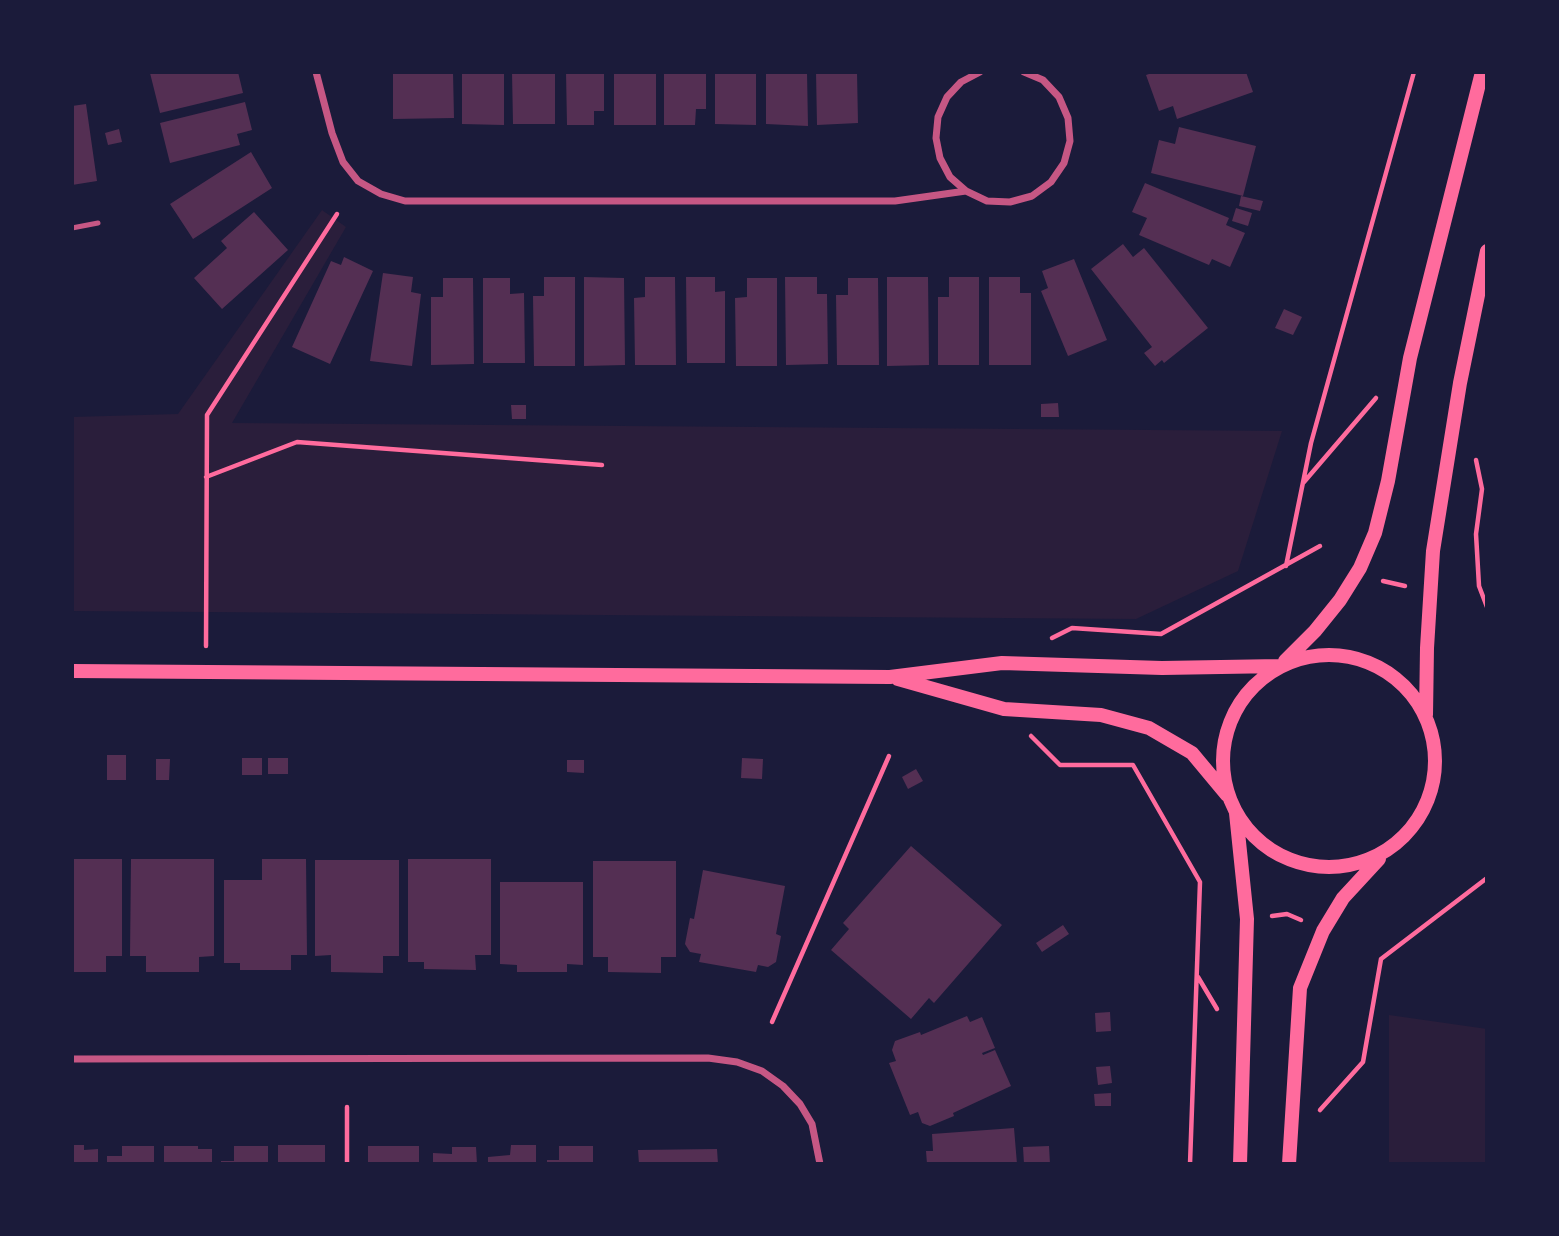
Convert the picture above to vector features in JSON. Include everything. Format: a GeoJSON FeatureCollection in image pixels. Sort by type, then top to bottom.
{"type":"FeatureCollection","features":[{"type":"Feature","properties":{"kind":"main road"},"geometry":{"type":"LineString","coordinates":[[1240,1164],[1247,919],[1233,804],[1223,764],[1224,743],[1240,702],[1315,631],[1340,600],[1360,568],[1370,545],[1388,481],[1410,358],[1482,72]]}},
{"type":"Feature","properties":{"kind":"main road"},"geometry":{"type":"LineString","coordinates":[[1426,717],[1433,551],[1460,383],[1487,251]]}},
{"type":"Feature","properties":{"kind":"main road"},"geometry":{"type":"LineString","coordinates":[[72,671],[890,677],[1002,663],[1162,668],[1280,666],[1310,656],[1330,654],[1370,662],[1400,681],[1415,698],[1426,717],[1436,750],[1433,787],[1424,810],[1411,830],[1384,852],[1343,898],[1323,931],[1300,988],[1289,1164]]}},
{"type":"Feature","properties":{"kind":"main road"},"geometry":{"type":"LineString","coordinates":[[890,677],[1004,709],[1101,715],[1149,728],[1192,753],[1233,804],[1249,831],[1286,858],[1306,864],[1340,867],[1363,862],[1384,852]]}},
{"type":"Feature","properties":{"kind":"street"},"geometry":{"type":"LineString","coordinates":[[316,72],[332,133],[343,162],[358,181],[381,194],[405,201],[895,201],[966,191]]}},
{"type":"Feature","properties":{"kind":"street"},"geometry":{"type":"LineString","coordinates":[[980,72],[961,82],[947,97],[938,117],[936,138],[940,158],[950,177],[966,191],[987,201],[1010,202],[1032,195],[1052,182],[1064,163],[1070,141],[1068,118],[1059,97],[1042,80],[1024,72]]}},
{"type":"Feature","properties":{"kind":"street"},"geometry":{"type":"LineString","coordinates":[[72,1059],[708,1058],[737,1062],[762,1071],[783,1086],[800,1104],[811,1124],[820,1164]]}},
{"type":"Feature","properties":{"kind":"lane"},"geometry":{"type":"LineString","coordinates":[[72,228],[98,223]]}},
{"type":"Feature","properties":{"kind":"path"},"geometry":{"type":"LineString","coordinates":[[1286,566],[1311,443],[1414,72]]}},
{"type":"Feature","properties":{"kind":"path"},"geometry":{"type":"LineString","coordinates":[[206,671],[207,415],[337,214]]}},
{"type":"Feature","properties":{"kind":"path"},"geometry":{"type":"LineString","coordinates":[[1303,485],[1410,358]]}},
{"type":"Feature","properties":{"kind":"path"},"geometry":{"type":"LineString","coordinates":[[206,477],[297,442],[602,465]]}},
{"type":"Feature","properties":{"kind":"path"},"geometry":{"type":"LineString","coordinates":[[1482,489],[1476,534],[1479,586],[1487,607]]}},
{"type":"Feature","properties":{"kind":"path"},"geometry":{"type":"LineString","coordinates":[[1073,628],[1161,634],[1320,546]]}},
{"type":"Feature","properties":{"kind":"path"},"geometry":{"type":"LineString","coordinates":[[1381,581],[1409,586]]}},
{"type":"Feature","properties":{"kind":"path"},"geometry":{"type":"LineString","coordinates":[[772,1022],[889,755]]}},
{"type":"Feature","properties":{"kind":"path"},"geometry":{"type":"LineString","coordinates":[[1060,765],[1133,765],[1200,882],[1190,1164]]}},
{"type":"Feature","properties":{"kind":"path"},"geometry":{"type":"LineString","coordinates":[[1291,1142],[1363,1062],[1381,959],[1487,877]]}},
{"type":"Feature","properties":{"kind":"path"},"geometry":{"type":"LineString","coordinates":[[1269,916],[1287,914],[1301,921]]}},
{"type":"Feature","properties":{"kind":"path"},"geometry":{"type":"LineString","coordinates":[[347,1107],[347,1164]]}},
{"type":"Feature","properties":{"kind":"shaded area"},"geometry":{"type":"Polygon","coordinates":[[[322,210],[346,227],[232,423],[1282,431],[1238,571],[1136,619],[72,611],[72,417],[178,414],[322,210]]]}},
{"type":"Feature","properties":{"kind":"shaded area"},"geometry":{"type":"Polygon","coordinates":[[[1389,1015],[1487,1029],[1487,1164],[1389,1164],[1389,1015]]]}},
{"type":"Feature","properties":{"kind":"building"},"geometry":{"type":"Polygon","coordinates":[[[238,72],[243,93],[160,113],[150,73],[238,72]]]}},
{"type":"Feature","properties":{"kind":"building"},"geometry":{"type":"Polygon","coordinates":[[[393,72],[453,72],[454,118],[393,119],[393,72]]]}},
{"type":"Feature","properties":{"kind":"building"},"geometry":{"type":"Polygon","coordinates":[[[462,72],[504,72],[504,125],[462,124],[462,72]]]}},
{"type":"Feature","properties":{"kind":"building"},"geometry":{"type":"Polygon","coordinates":[[[512,72],[555,72],[555,124],[513,124],[512,72]]]}},
{"type":"Feature","properties":{"kind":"building"},"geometry":{"type":"Polygon","coordinates":[[[566,72],[604,72],[604,111],[594,111],[594,125],[567,125],[566,72]]]}},
{"type":"Feature","properties":{"kind":"building"},"geometry":{"type":"Polygon","coordinates":[[[614,72],[656,72],[656,125],[614,125],[614,72]]]}},
{"type":"Feature","properties":{"kind":"building"},"geometry":{"type":"Polygon","coordinates":[[[664,72],[706,72],[706,109],[696,109],[695,125],[664,125],[664,72]]]}},
{"type":"Feature","properties":{"kind":"building"},"geometry":{"type":"Polygon","coordinates":[[[715,72],[756,72],[756,125],[715,124],[715,72]]]}},
{"type":"Feature","properties":{"kind":"building"},"geometry":{"type":"Polygon","coordinates":[[[766,72],[807,72],[808,126],[766,124],[766,72]]]}},
{"type":"Feature","properties":{"kind":"building"},"geometry":{"type":"Polygon","coordinates":[[[816,72],[857,72],[858,123],[817,125],[816,72]]]}},
{"type":"Feature","properties":{"kind":"building"},"geometry":{"type":"Polygon","coordinates":[[[1155,72],[1246,72],[1253,92],[1177,119],[1173,106],[1159,111],[1146,75],[1155,72]]]}},
{"type":"Feature","properties":{"kind":"building"},"geometry":{"type":"Polygon","coordinates":[[[245,102],[252,130],[237,134],[240,145],[170,163],[160,123],[245,102]]]}},
{"type":"Feature","properties":{"kind":"building"},"geometry":{"type":"Polygon","coordinates":[[[86,104],[97,181],[72,185],[72,106],[86,104]]]}},
{"type":"Feature","properties":{"kind":"building"},"geometry":{"type":"Polygon","coordinates":[[[1179,127],[1256,146],[1243,196],[1151,173],[1159,140],[1175,144],[1179,127]]]}},
{"type":"Feature","properties":{"kind":"building"},"geometry":{"type":"Polygon","coordinates":[[[119,129],[122,142],[108,145],[105,133],[119,129]]]}},
{"type":"Feature","properties":{"kind":"building"},"geometry":{"type":"Polygon","coordinates":[[[251,152],[272,188],[193,239],[170,204],[251,152]]]}},
{"type":"Feature","properties":{"kind":"building"},"geometry":{"type":"Polygon","coordinates":[[[1145,183],[1229,218],[1226,225],[1245,233],[1230,267],[1212,259],[1209,265],[1139,235],[1147,218],[1132,212],[1145,183]]]}},
{"type":"Feature","properties":{"kind":"building"},"geometry":{"type":"Polygon","coordinates":[[[1241,196],[1263,201],[1260,211],[1239,206],[1241,196]]]}},
{"type":"Feature","properties":{"kind":"building"},"geometry":{"type":"Polygon","coordinates":[[[1236,208],[1252,213],[1248,226],[1232,221],[1236,208]]]}},
{"type":"Feature","properties":{"kind":"building"},"geometry":{"type":"Polygon","coordinates":[[[254,212],[288,250],[222,309],[194,278],[227,248],[221,241],[254,212]]]}},
{"type":"Feature","properties":{"kind":"building"},"geometry":{"type":"Polygon","coordinates":[[[1123,244],[1133,257],[1144,248],[1208,328],[1164,363],[1162,360],[1155,366],[1144,353],[1152,347],[1091,269],[1123,244]]]}},
{"type":"Feature","properties":{"kind":"building"},"geometry":{"type":"Polygon","coordinates":[[[344,257],[373,271],[330,364],[292,347],[331,261],[341,265],[344,257]]]}},
{"type":"Feature","properties":{"kind":"building"},"geometry":{"type":"Polygon","coordinates":[[[1074,259],[1107,340],[1068,356],[1041,291],[1048,288],[1042,271],[1074,259]]]}},
{"type":"Feature","properties":{"kind":"building"},"geometry":{"type":"Polygon","coordinates":[[[383,273],[413,277],[411,292],[421,294],[412,366],[370,361],[383,273]]]}},
{"type":"Feature","properties":{"kind":"building"},"geometry":{"type":"Polygon","coordinates":[[[544,277],[575,277],[575,366],[534,366],[533,296],[544,296],[544,277]]]}},
{"type":"Feature","properties":{"kind":"building"},"geometry":{"type":"Polygon","coordinates":[[[584,277],[624,278],[625,365],[584,366],[584,277]]]}},
{"type":"Feature","properties":{"kind":"building"},"geometry":{"type":"Polygon","coordinates":[[[645,277],[675,277],[676,365],[635,365],[634,298],[645,297],[645,277]]]}},
{"type":"Feature","properties":{"kind":"building"},"geometry":{"type":"Polygon","coordinates":[[[686,277],[715,277],[715,292],[725,291],[725,363],[687,363],[686,277]]]}},
{"type":"Feature","properties":{"kind":"building"},"geometry":{"type":"Polygon","coordinates":[[[785,277],[817,277],[817,294],[827,294],[828,364],[786,365],[785,277]]]}},
{"type":"Feature","properties":{"kind":"building"},"geometry":{"type":"Polygon","coordinates":[[[887,277],[928,277],[929,365],[887,366],[887,277]]]}},
{"type":"Feature","properties":{"kind":"building"},"geometry":{"type":"Polygon","coordinates":[[[949,277],[979,277],[979,365],[938,365],[938,297],[949,297],[949,277]]]}},
{"type":"Feature","properties":{"kind":"building"},"geometry":{"type":"Polygon","coordinates":[[[989,277],[1020,277],[1020,293],[1031,293],[1031,365],[989,365],[989,277]]]}},
{"type":"Feature","properties":{"kind":"building"},"geometry":{"type":"Polygon","coordinates":[[[443,278],[473,278],[474,364],[431,365],[431,297],[443,297],[443,278]]]}},
{"type":"Feature","properties":{"kind":"building"},"geometry":{"type":"Polygon","coordinates":[[[483,278],[510,278],[510,294],[524,293],[525,363],[483,363],[483,278]]]}},
{"type":"Feature","properties":{"kind":"building"},"geometry":{"type":"Polygon","coordinates":[[[747,278],[777,278],[777,366],[736,366],[735,298],[747,297],[747,278]]]}},
{"type":"Feature","properties":{"kind":"building"},"geometry":{"type":"Polygon","coordinates":[[[848,278],[878,278],[879,365],[837,365],[836,295],[848,295],[848,278]]]}},
{"type":"Feature","properties":{"kind":"building"},"geometry":{"type":"Polygon","coordinates":[[[1284,309],[1302,317],[1293,335],[1275,328],[1284,309]]]}},
{"type":"Feature","properties":{"kind":"building"},"geometry":{"type":"Polygon","coordinates":[[[1058,403],[1059,417],[1041,417],[1041,404],[1058,403]]]}},
{"type":"Feature","properties":{"kind":"building"},"geometry":{"type":"Polygon","coordinates":[[[511,405],[526,405],[526,419],[512,419],[511,405]]]}},
{"type":"Feature","properties":{"kind":"building"},"geometry":{"type":"Polygon","coordinates":[[[107,755],[126,755],[126,780],[107,780],[107,755]]]}},
{"type":"Feature","properties":{"kind":"building"},"geometry":{"type":"Polygon","coordinates":[[[242,758],[262,758],[262,775],[242,775],[242,758]]]}},
{"type":"Feature","properties":{"kind":"building"},"geometry":{"type":"Polygon","coordinates":[[[268,758],[288,758],[288,774],[268,774],[268,758]]]}},
{"type":"Feature","properties":{"kind":"building"},"geometry":{"type":"Polygon","coordinates":[[[742,758],[763,759],[762,779],[741,778],[742,758]]]}},
{"type":"Feature","properties":{"kind":"building"},"geometry":{"type":"Polygon","coordinates":[[[156,759],[170,759],[169,780],[156,780],[156,759]]]}},
{"type":"Feature","properties":{"kind":"building"},"geometry":{"type":"Polygon","coordinates":[[[567,760],[584,760],[584,773],[567,772],[567,760]]]}},
{"type":"Feature","properties":{"kind":"building"},"geometry":{"type":"Polygon","coordinates":[[[916,769],[923,781],[908,789],[902,777],[916,769]]]}},
{"type":"Feature","properties":{"kind":"building"},"geometry":{"type":"Polygon","coordinates":[[[911,846],[1002,925],[934,1003],[929,998],[911,1019],[831,950],[849,929],[843,923],[911,846]]]}},
{"type":"Feature","properties":{"kind":"building"},"geometry":{"type":"Polygon","coordinates":[[[72,859],[122,859],[122,956],[106,956],[106,972],[72,972],[72,859]]]}},
{"type":"Feature","properties":{"kind":"building"},"geometry":{"type":"Polygon","coordinates":[[[131,859],[214,859],[214,956],[199,957],[199,972],[146,972],[146,956],[130,956],[131,859]]]}},
{"type":"Feature","properties":{"kind":"building"},"geometry":{"type":"Polygon","coordinates":[[[262,859],[306,859],[307,955],[291,955],[291,970],[240,970],[240,963],[224,963],[224,880],[262,880],[262,859]]]}},
{"type":"Feature","properties":{"kind":"building"},"geometry":{"type":"Polygon","coordinates":[[[408,859],[491,859],[491,955],[475,955],[476,970],[424,969],[424,962],[408,962],[408,859]]]}},
{"type":"Feature","properties":{"kind":"building"},"geometry":{"type":"Polygon","coordinates":[[[315,860],[399,860],[399,956],[383,956],[383,973],[331,972],[331,955],[315,956],[315,860]]]}},
{"type":"Feature","properties":{"kind":"building"},"geometry":{"type":"Polygon","coordinates":[[[593,861],[676,861],[676,957],[661,957],[661,973],[608,972],[608,957],[593,957],[593,861]]]}},
{"type":"Feature","properties":{"kind":"building"},"geometry":{"type":"Polygon","coordinates":[[[703,870],[785,886],[776,934],[781,936],[776,962],[768,967],[758,965],[756,972],[699,962],[701,954],[690,952],[685,944],[690,918],[694,919],[703,870]]]}},
{"type":"Feature","properties":{"kind":"building"},"geometry":{"type":"Polygon","coordinates":[[[500,882],[583,882],[583,965],[567,964],[567,972],[517,972],[517,965],[500,964],[500,882]]]}},
{"type":"Feature","properties":{"kind":"building"},"geometry":{"type":"Polygon","coordinates":[[[1063,925],[1069,934],[1042,952],[1036,943],[1063,925]]]}},
{"type":"Feature","properties":{"kind":"building"},"geometry":{"type":"Polygon","coordinates":[[[1110,1012],[1111,1031],[1096,1032],[1095,1013],[1110,1012]]]}},
{"type":"Feature","properties":{"kind":"building"},"geometry":{"type":"Polygon","coordinates":[[[967,1016],[970,1022],[982,1017],[995,1048],[982,1053],[983,1055],[995,1050],[1011,1086],[930,1126],[922,1123],[918,1112],[910,1115],[889,1063],[896,1061],[892,1050],[895,1041],[920,1032],[921,1035],[967,1016]]]}},
{"type":"Feature","properties":{"kind":"building"},"geometry":{"type":"Polygon","coordinates":[[[1110,1066],[1112,1083],[1098,1085],[1096,1067],[1110,1066]]]}},
{"type":"Feature","properties":{"kind":"building"},"geometry":{"type":"Polygon","coordinates":[[[1111,1093],[1111,1106],[1095,1106],[1094,1094],[1111,1093]]]}},
{"type":"Feature","properties":{"kind":"building"},"geometry":{"type":"Polygon","coordinates":[[[1014,1128],[1017,1164],[927,1164],[926,1151],[933,1151],[932,1134],[1014,1128]]]}},
{"type":"Feature","properties":{"kind":"building"},"geometry":{"type":"Polygon","coordinates":[[[72,1145],[84,1145],[84,1150],[98,1149],[98,1164],[72,1164],[72,1145]]]}},
{"type":"Feature","properties":{"kind":"building"},"geometry":{"type":"Polygon","coordinates":[[[278,1145],[325,1145],[325,1164],[278,1164],[278,1145]]]}},
{"type":"Feature","properties":{"kind":"building"},"geometry":{"type":"Polygon","coordinates":[[[511,1145],[536,1145],[536,1164],[488,1164],[488,1157],[510,1155],[511,1145]]]}},
{"type":"Feature","properties":{"kind":"building"},"geometry":{"type":"Polygon","coordinates":[[[122,1146],[154,1146],[154,1164],[107,1164],[107,1156],[122,1156],[122,1146]]]}},
{"type":"Feature","properties":{"kind":"building"},"geometry":{"type":"Polygon","coordinates":[[[164,1146],[198,1146],[198,1149],[212,1149],[212,1164],[164,1164],[164,1146]]]}},
{"type":"Feature","properties":{"kind":"building"},"geometry":{"type":"Polygon","coordinates":[[[234,1146],[268,1146],[268,1164],[221,1164],[221,1161],[234,1161],[234,1146]]]}},
{"type":"Feature","properties":{"kind":"building"},"geometry":{"type":"Polygon","coordinates":[[[368,1146],[419,1146],[419,1164],[368,1164],[368,1146]]]}},
{"type":"Feature","properties":{"kind":"building"},"geometry":{"type":"Polygon","coordinates":[[[559,1146],[593,1146],[593,1164],[547,1164],[547,1160],[559,1160],[559,1146]]]}},
{"type":"Feature","properties":{"kind":"building"},"geometry":{"type":"Polygon","coordinates":[[[1049,1146],[1050,1164],[1024,1164],[1023,1147],[1049,1146]]]}},
{"type":"Feature","properties":{"kind":"building"},"geometry":{"type":"Polygon","coordinates":[[[452,1147],[476,1147],[477,1164],[433,1164],[433,1153],[452,1154],[452,1147]]]}},
{"type":"Feature","properties":{"kind":"building"},"geometry":{"type":"Polygon","coordinates":[[[717,1149],[718,1164],[639,1164],[638,1150],[717,1149]]]}}]}
